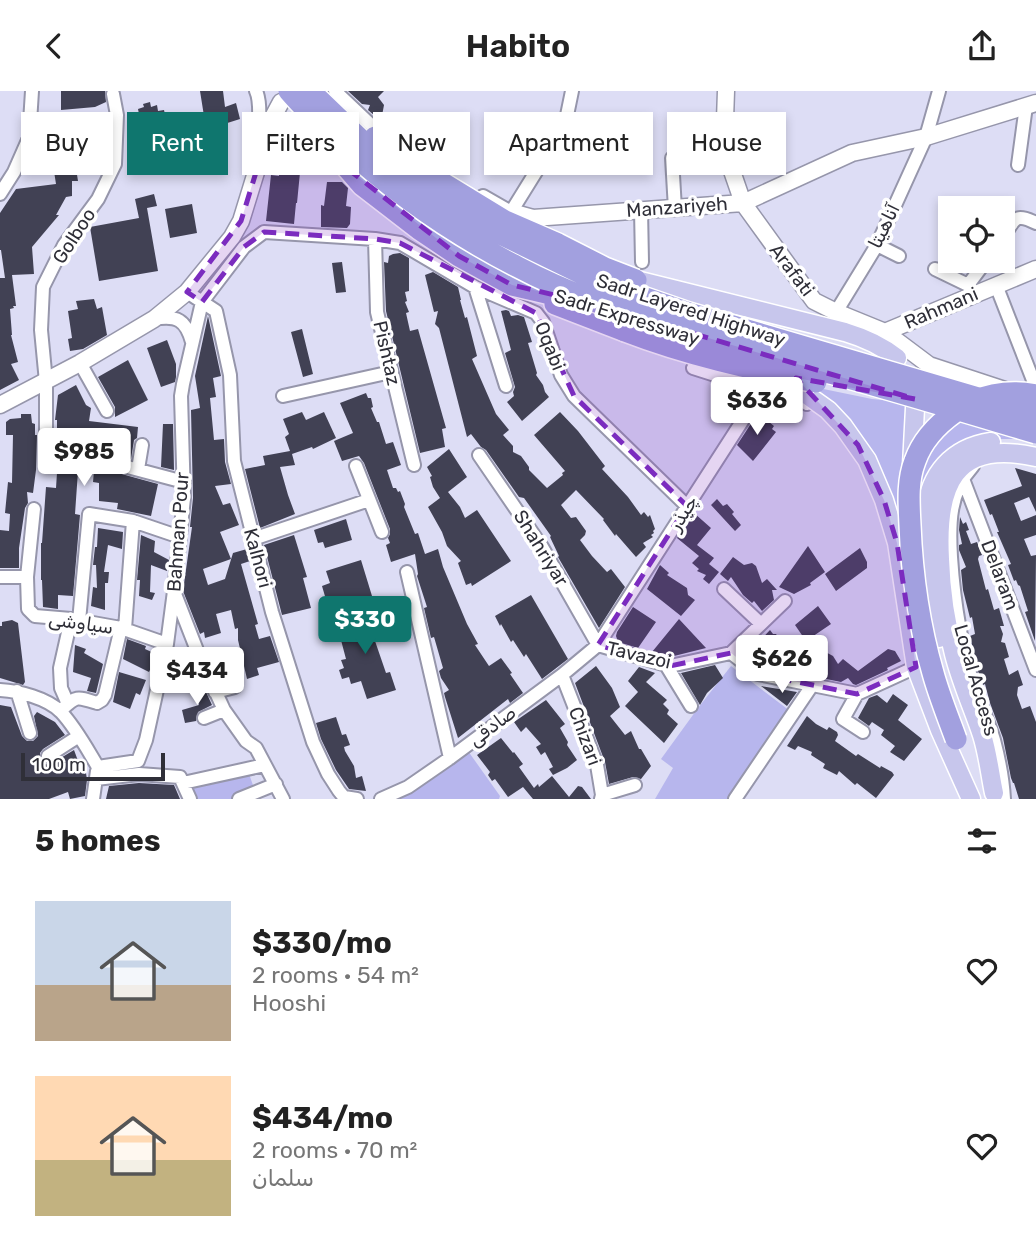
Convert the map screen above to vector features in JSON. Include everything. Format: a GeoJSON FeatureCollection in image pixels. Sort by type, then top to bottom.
{"type":"FeatureCollection","features":[{"type":"Feature","properties":{"kind":"highway"},"geometry":{"type":"LineString","coordinates":[[319,91],[374,137],[440,182],[505,221],[606,268],[693,302],[832,346],[858,362]]}},
{"type":"Feature","properties":{"kind":"highway","name":"Sadr Expressway"},"geometry":{"type":"LineString","coordinates":[[319,91],[383,154],[439,196],[481,222],[600,279],[690,310],[1036,412]]}},
{"type":"Feature","properties":{"kind":"highway","name":"Sadr Expressway"},"geometry":{"type":"LineString","coordinates":[[291,96],[362,185],[459,256],[512,285],[593,304],[681,334],[1036,433]]}},
{"type":"Feature","properties":{"kind":"highway","name":"Sadr Layered Highway"},"geometry":{"type":"LineString","coordinates":[[291,96],[480,224],[599,282],[689,313],[953,391],[1036,412]]}},
{"type":"Feature","properties":{"kind":"highway","name":"Sadr Layered Highway"},"geometry":{"type":"LineString","coordinates":[[291,96],[400,195],[472,242],[518,267],[594,301],[682,331],[867,383],[920,404],[1036,433]]}},
{"type":"Feature","properties":{"kind":"highway"},"geometry":{"type":"LineString","coordinates":[[512,285],[561,307],[687,352],[753,369],[920,404]]}},
{"type":"Feature","properties":{"kind":"highway"},"geometry":{"type":"LineString","coordinates":[[956,739],[933,673],[920,618],[911,546],[910,485],[914,463],[934,430],[967,404],[981,398],[1035,387]]}},
{"type":"Feature","properties":{"kind":"main road","name":"Arafati"},"geometry":{"type":"LineString","coordinates":[[726,91],[724,148],[743,203],[814,301],[885,332],[929,365],[1036,401]]}},
{"type":"Feature","properties":{"kind":"main road"},"geometry":{"type":"LineString","coordinates":[[277,112],[291,96]]}},
{"type":"Feature","properties":{"kind":"main road","name":"Manzariyeh"},"geometry":{"type":"LineString","coordinates":[[511,212],[533,218],[743,203],[852,153],[926,137],[1033,104]]}},
{"type":"Feature","properties":{"kind":"main road"},"geometry":{"type":"LineString","coordinates":[[0,405],[46,382],[155,319],[187,292],[232,237],[241,221],[254,175]]}},
{"type":"Feature","properties":{"kind":"main road"},"geometry":{"type":"LineString","coordinates":[[351,175],[362,185]]}},
{"type":"Feature","properties":{"kind":"main road"},"geometry":{"type":"LineString","coordinates":[[529,245],[593,269],[845,332],[867,339],[897,358]]}},
{"type":"Feature","properties":{"kind":"main road","name":"Rahmani"},"geometry":{"type":"LineString","coordinates":[[885,332],[1036,269]]}},
{"type":"Feature","properties":{"kind":"main road"},"geometry":{"type":"LineString","coordinates":[[722,345],[763,365],[828,410],[867,460],[884,500],[897,543],[916,667],[940,730],[972,799]]}},
{"type":"Feature","properties":{"kind":"main road"},"geometry":{"type":"LineString","coordinates":[[920,404],[912,480],[915,522],[944,659],[998,797]]}},
{"type":"Feature","properties":{"kind":"main road"},"geometry":{"type":"LineString","coordinates":[[932,604],[926,515],[928,494],[934,479],[954,456],[979,444],[999,441],[1036,445]]}},
{"type":"Feature","properties":{"kind":"main road"},"geometry":{"type":"LineString","coordinates":[[998,797],[983,737],[954,653],[943,600],[938,535],[943,498],[957,472],[978,457],[993,453],[1007,452],[1036,457]]}},
{"type":"Feature","properties":{"kind":"main road"},"geometry":{"type":"LineString","coordinates":[[956,739],[973,780],[972,799]]}},
{"type":"Feature","properties":{"kind":"street"},"geometry":{"type":"LineString","coordinates":[[0,194],[29,138],[33,91]]}},
{"type":"Feature","properties":{"kind":"street"},"geometry":{"type":"LineString","coordinates":[[256,91],[259,112]]}},
{"type":"Feature","properties":{"kind":"street"},"geometry":{"type":"LineString","coordinates":[[335,91],[370,124],[447,175],[511,212],[565,125],[572,91]]}},
{"type":"Feature","properties":{"kind":"street","name":"آناهیتا"},"geometry":{"type":"LineString","coordinates":[[836,312],[877,245],[926,137],[939,91]]}},
{"type":"Feature","properties":{"kind":"street"},"geometry":{"type":"LineString","coordinates":[[1018,165],[1036,91]]}},
{"type":"Feature","properties":{"kind":"street","name":"Golboo"},"geometry":{"type":"LineString","coordinates":[[46,448],[46,382],[41,330],[43,287],[64,245],[98,199],[115,164],[117,115],[113,94]]}},
{"type":"Feature","properties":{"kind":"street"},"geometry":{"type":"LineString","coordinates":[[673,175],[675,209]]}},
{"type":"Feature","properties":{"kind":"street"},"geometry":{"type":"LineString","coordinates":[[641,209],[642,262]]}},
{"type":"Feature","properties":{"kind":"street"},"geometry":{"type":"LineString","coordinates":[[1015,220],[1024,217],[1036,223]]}},
{"type":"Feature","properties":{"kind":"street","name":"Oqabi"},"geometry":{"type":"LineString","coordinates":[[202,302],[244,247],[264,232],[400,243],[475,286],[536,313],[543,322],[561,375],[574,396],[687,506]]}},
{"type":"Feature","properties":{"kind":"street","name":"Pishtaz"},"geometry":{"type":"LineString","coordinates":[[375,239],[377,312],[414,465]]}},
{"type":"Feature","properties":{"kind":"street"},"geometry":{"type":"LineString","coordinates":[[877,245],[899,256]]}},
{"type":"Feature","properties":{"kind":"street"},"geometry":{"type":"LineString","coordinates":[[943,273],[968,285],[977,273]]}},
{"type":"Feature","properties":{"kind":"street"},"geometry":{"type":"LineString","coordinates":[[996,285],[1035,387]]}},
{"type":"Feature","properties":{"kind":"street"},"geometry":{"type":"LineString","coordinates":[[475,286],[506,386]]}},
{"type":"Feature","properties":{"kind":"street"},"geometry":{"type":"LineString","coordinates":[[187,292],[202,302]]}},
{"type":"Feature","properties":{"kind":"street","name":"Bahman Pour"},"geometry":{"type":"LineString","coordinates":[[138,761],[146,740],[167,644],[184,498],[181,395],[202,302]]}},
{"type":"Feature","properties":{"kind":"street","name":"Kalhori"},"geometry":{"type":"LineString","coordinates":[[202,302],[216,311],[230,375],[234,461],[272,612],[311,736],[328,774],[344,797],[357,799]]}},
{"type":"Feature","properties":{"kind":"street"},"geometry":{"type":"LineString","coordinates":[[155,319],[168,317],[181,321],[189,330],[192,342]]}},
{"type":"Feature","properties":{"kind":"street"},"geometry":{"type":"LineString","coordinates":[[80,363],[107,411]]}},
{"type":"Feature","properties":{"kind":"street"},"geometry":{"type":"LineString","coordinates":[[693,368],[765,386],[807,404],[828,419],[867,460]]}},
{"type":"Feature","properties":{"kind":"street"},"geometry":{"type":"LineString","coordinates":[[283,396],[391,372]]}},
{"type":"Feature","properties":{"kind":"street","name":"چیذر"},"geometry":{"type":"LineString","coordinates":[[598,645],[765,386]]}},
{"type":"Feature","properties":{"kind":"street"},"geometry":{"type":"LineString","coordinates":[[138,469],[142,446]]}},
{"type":"Feature","properties":{"kind":"street","name":"Shahriyar"},"geometry":{"type":"LineString","coordinates":[[479,455],[542,547],[598,645]]}},
{"type":"Feature","properties":{"kind":"street"},"geometry":{"type":"LineString","coordinates":[[963,479],[973,466],[989,457],[1036,466]]}},
{"type":"Feature","properties":{"kind":"street"},"geometry":{"type":"LineString","coordinates":[[120,465],[184,482]]}},
{"type":"Feature","properties":{"kind":"street"},"geometry":{"type":"LineString","coordinates":[[356,466],[382,532]]}},
{"type":"Feature","properties":{"kind":"street","name":"Delaram"},"geometry":{"type":"LineString","coordinates":[[963,479],[1036,670]]}},
{"type":"Feature","properties":{"kind":"street","name":"Local Access"},"geometry":{"type":"LineString","coordinates":[[963,479],[956,492],[950,517],[954,598],[975,689],[994,739],[998,797]]}},
{"type":"Feature","properties":{"kind":"street"},"geometry":{"type":"LineString","coordinates":[[253,539],[369,500]]}},
{"type":"Feature","properties":{"kind":"street","name":"سیاوشی"},"geometry":{"type":"LineString","coordinates":[[34,509],[27,577],[28,609],[35,616],[123,629],[167,644]]}},
{"type":"Feature","properties":{"kind":"street"},"geometry":{"type":"LineString","coordinates":[[91,798],[97,773],[64,707],[60,668],[75,620],[89,513],[132,521],[180,537]]}},
{"type":"Feature","properties":{"kind":"street"},"geometry":{"type":"LineString","coordinates":[[64,707],[75,698],[97,703],[105,695],[123,629],[132,521]]}},
{"type":"Feature","properties":{"kind":"street"},"geometry":{"type":"LineString","coordinates":[[407,572],[450,758]]}},
{"type":"Feature","properties":{"kind":"street"},"geometry":{"type":"LineString","coordinates":[[0,577],[27,577]]}},
{"type":"Feature","properties":{"kind":"street"},"geometry":{"type":"LineString","coordinates":[[724,589],[761,624]]}},
{"type":"Feature","properties":{"kind":"street"},"geometry":{"type":"LineString","coordinates":[[174,591],[224,710],[246,741],[256,748],[283,799]]}},
{"type":"Feature","properties":{"kind":"street"},"geometry":{"type":"LineString","coordinates":[[785,601],[731,653],[758,674],[857,694]]}},
{"type":"Feature","properties":{"kind":"street","name":"Tavazoi"},"geometry":{"type":"LineString","coordinates":[[598,645],[670,666],[731,653]]}},
{"type":"Feature","properties":{"kind":"street","name":"صادقی"},"geometry":{"type":"LineString","coordinates":[[381,799],[408,787],[450,758],[598,645]]}},
{"type":"Feature","properties":{"kind":"street"},"geometry":{"type":"LineString","coordinates":[[666,665],[691,706]]}},
{"type":"Feature","properties":{"kind":"street"},"geometry":{"type":"LineString","coordinates":[[863,732],[843,719],[857,694],[916,667]]}},
{"type":"Feature","properties":{"kind":"street","name":"Chizari"},"geometry":{"type":"LineString","coordinates":[[562,675],[597,765],[603,798]]}},
{"type":"Feature","properties":{"kind":"street"},"geometry":{"type":"LineString","coordinates":[[735,799],[813,684]]}},
{"type":"Feature","properties":{"kind":"street"},"geometry":{"type":"LineString","coordinates":[[215,692],[234,687]]}},
{"type":"Feature","properties":{"kind":"street"},"geometry":{"type":"LineString","coordinates":[[0,690],[18,691],[64,707]]}},
{"type":"Feature","properties":{"kind":"street"},"geometry":{"type":"LineString","coordinates":[[18,691],[30,733]]}},
{"type":"Feature","properties":{"kind":"street"},"geometry":{"type":"LineString","coordinates":[[204,717],[224,710]]}},
{"type":"Feature","properties":{"kind":"street"},"geometry":{"type":"LineString","coordinates":[[48,756],[79,736]]}},
{"type":"Feature","properties":{"kind":"street"},"geometry":{"type":"LineString","coordinates":[[97,773],[138,761],[143,771],[139,774]]}},
{"type":"Feature","properties":{"kind":"street"},"geometry":{"type":"LineString","coordinates":[[183,783],[265,765]]}},
{"type":"Feature","properties":{"kind":"street"},"geometry":{"type":"LineString","coordinates":[[97,773],[180,777],[190,799]]}},
{"type":"Feature","properties":{"kind":"street"},"geometry":{"type":"LineString","coordinates":[[239,799],[276,784]]}},
{"type":"Feature","properties":{"kind":"street"},"geometry":{"type":"LineString","coordinates":[[603,798],[635,785]]}},
{"type":"Feature","properties":{"kind":"highlighted area"},"geometry":{"type":"Polygon","coordinates":[[[273,117],[284,130],[316,144],[459,256],[512,285],[593,304],[915,399],[796,378],[858,445],[884,500],[897,543],[916,667],[857,694],[758,674],[731,653],[670,666],[598,645],[687,506],[574,396],[536,313],[400,243],[264,232],[244,247],[202,302],[187,292],[241,221],[273,117]]]}},
{"type":"Feature","properties":{"kind":"shaded area"},"geometry":{"type":"Polygon","coordinates":[[[804,385],[910,405],[909,439],[901,471],[902,534],[885,488],[804,385]]]}},
{"type":"Feature","properties":{"kind":"shaded area"},"geometry":{"type":"Polygon","coordinates":[[[958,418],[1020,432],[1017,439],[985,439],[917,505],[918,472],[929,449],[958,418]]]}},
{"type":"Feature","properties":{"kind":"shaded area"},"geometry":{"type":"Polygon","coordinates":[[[731,666],[790,711],[729,799],[655,799],[673,768],[661,759],[731,666]]]}},
{"type":"Feature","properties":{"kind":"shaded area"},"geometry":{"type":"Polygon","coordinates":[[[468,751],[500,796],[499,799],[395,799],[468,751]]]}},
{"type":"Feature","properties":{"kind":"shaded area"},"geometry":{"type":"Polygon","coordinates":[[[248,771],[255,791],[234,799],[194,799],[187,784],[248,771]]]}},
{"type":"Feature","properties":{"kind":"building"},"geometry":{"type":"Polygon","coordinates":[[[61,91],[105,91],[106,102],[95,107],[61,110],[61,91]]]}},
{"type":"Feature","properties":{"kind":"building"},"geometry":{"type":"Polygon","coordinates":[[[200,91],[223,91],[225,107],[236,103],[240,119],[228,123],[228,112],[203,112],[200,91]]]}},
{"type":"Feature","properties":{"kind":"building"},"geometry":{"type":"Polygon","coordinates":[[[348,91],[384,91],[378,97],[384,105],[383,112],[373,112],[373,114],[368,110],[370,105],[362,104],[348,91]]]}},
{"type":"Feature","properties":{"kind":"building"},"geometry":{"type":"Polygon","coordinates":[[[150,102],[151,107],[157,105],[158,111],[164,112],[139,112],[138,109],[144,107],[143,104],[150,102]]]}},
{"type":"Feature","properties":{"kind":"building"},"geometry":{"type":"Polygon","coordinates":[[[55,175],[77,175],[78,181],[72,181],[72,196],[66,197],[56,215],[59,215],[32,247],[34,274],[12,275],[16,306],[10,309],[11,335],[18,362],[11,364],[19,380],[0,390],[0,278],[5,278],[0,250],[0,213],[16,189],[56,184],[55,175]]]}},
{"type":"Feature","properties":{"kind":"building"},"geometry":{"type":"Polygon","coordinates":[[[271,175],[300,175],[294,224],[266,221],[271,175]]]}},
{"type":"Feature","properties":{"kind":"building"},"geometry":{"type":"Polygon","coordinates":[[[327,182],[342,182],[348,188],[346,206],[351,207],[350,224],[347,228],[321,227],[321,205],[324,206],[327,182]]]}},
{"type":"Feature","properties":{"kind":"building"},"geometry":{"type":"Polygon","coordinates":[[[154,194],[157,206],[147,208],[158,271],[99,281],[90,227],[139,218],[135,199],[154,194]]]}},
{"type":"Feature","properties":{"kind":"building"},"geometry":{"type":"Polygon","coordinates":[[[192,204],[197,233],[170,238],[165,209],[192,204]]]}},
{"type":"Feature","properties":{"kind":"building"},"geometry":{"type":"Polygon","coordinates":[[[400,253],[409,258],[409,291],[405,292],[405,302],[409,312],[406,313],[410,331],[418,329],[446,428],[442,429],[445,447],[420,453],[386,311],[384,262],[388,263],[389,256],[400,253]]]}},
{"type":"Feature","properties":{"kind":"building"},"geometry":{"type":"Polygon","coordinates":[[[342,262],[346,292],[336,293],[332,263],[342,262]]]}},
{"type":"Feature","properties":{"kind":"building"},"geometry":{"type":"Polygon","coordinates":[[[433,272],[458,287],[477,356],[472,359],[496,414],[509,430],[503,435],[513,446],[513,452],[521,456],[529,470],[547,488],[563,475],[565,471],[534,435],[560,412],[578,431],[605,466],[602,469],[641,515],[644,512],[648,517],[650,515],[655,529],[651,535],[653,537],[643,543],[646,547],[636,557],[576,490],[561,505],[571,518],[576,517],[586,531],[580,540],[592,556],[607,572],[611,569],[625,587],[599,628],[558,557],[551,536],[486,450],[471,434],[467,437],[439,328],[435,324],[438,311],[434,312],[425,275],[433,272]]]}},
{"type":"Feature","properties":{"kind":"building"},"geometry":{"type":"Polygon","coordinates":[[[94,299],[97,309],[102,307],[107,335],[83,349],[70,351],[68,339],[72,338],[68,311],[78,309],[76,301],[94,299]]]}},
{"type":"Feature","properties":{"kind":"building"},"geometry":{"type":"Polygon","coordinates":[[[506,310],[511,316],[524,317],[532,342],[528,343],[536,375],[549,397],[522,421],[507,402],[514,396],[515,387],[505,353],[511,350],[501,311],[506,310]]]}},
{"type":"Feature","properties":{"kind":"building"},"geometry":{"type":"Polygon","coordinates":[[[208,316],[221,376],[213,378],[216,397],[210,398],[214,440],[224,439],[225,462],[231,484],[215,486],[223,505],[230,503],[239,525],[220,532],[231,559],[203,569],[208,585],[225,579],[233,553],[247,549],[250,561],[241,564],[258,624],[255,625],[259,639],[270,636],[279,662],[257,668],[259,675],[247,679],[238,628],[235,629],[231,610],[216,614],[221,633],[205,638],[204,632],[200,634],[183,591],[192,527],[191,410],[200,408],[195,376],[208,316]]]}},
{"type":"Feature","properties":{"kind":"building"},"geometry":{"type":"Polygon","coordinates":[[[302,329],[313,374],[303,377],[291,332],[302,329]]]}},
{"type":"Feature","properties":{"kind":"building"},"geometry":{"type":"Polygon","coordinates":[[[167,340],[176,364],[176,377],[175,382],[161,387],[147,348],[167,340]]]}},
{"type":"Feature","properties":{"kind":"building"},"geometry":{"type":"Polygon","coordinates":[[[128,360],[148,400],[115,417],[115,407],[98,377],[128,360]]]}},
{"type":"Feature","properties":{"kind":"building"},"geometry":{"type":"Polygon","coordinates":[[[76,385],[86,405],[91,408],[89,421],[138,427],[131,459],[122,456],[114,458],[111,463],[113,471],[158,484],[151,516],[117,509],[118,503],[99,501],[99,483],[93,482],[96,449],[78,471],[75,514],[80,515],[73,596],[58,595],[58,609],[43,607],[41,543],[46,487],[56,488],[59,442],[55,420],[58,395],[76,385]]]}},
{"type":"Feature","properties":{"kind":"building"},"geometry":{"type":"Polygon","coordinates":[[[366,393],[368,398],[371,398],[371,408],[386,444],[393,442],[401,465],[387,470],[393,488],[400,491],[404,507],[415,534],[418,533],[425,554],[438,549],[467,624],[478,644],[475,645],[489,666],[501,658],[523,693],[510,703],[508,699],[458,738],[444,693],[449,690],[441,678],[439,671],[443,668],[434,637],[431,638],[424,608],[427,607],[417,576],[415,554],[391,562],[386,545],[390,543],[390,529],[364,463],[359,456],[342,461],[334,441],[353,433],[340,403],[366,393]]]}},
{"type":"Feature","properties":{"kind":"building"},"geometry":{"type":"Polygon","coordinates":[[[302,412],[306,420],[324,412],[336,438],[313,449],[312,447],[292,454],[295,465],[280,467],[295,514],[260,528],[245,469],[265,465],[263,456],[290,451],[285,437],[289,434],[283,419],[302,412]]]}},
{"type":"Feature","properties":{"kind":"building"},"geometry":{"type":"Polygon","coordinates":[[[758,413],[774,426],[772,429],[776,432],[753,461],[737,445],[758,413]]]}},
{"type":"Feature","properties":{"kind":"building"},"geometry":{"type":"Polygon","coordinates":[[[21,414],[31,414],[37,435],[33,493],[27,492],[28,503],[19,548],[19,568],[0,568],[0,530],[9,531],[10,514],[5,513],[8,482],[12,483],[13,435],[6,435],[6,422],[21,418],[21,414]]]}},
{"type":"Feature","properties":{"kind":"building"},"geometry":{"type":"Polygon","coordinates":[[[163,424],[173,424],[174,470],[161,467],[163,424]]]}},
{"type":"Feature","properties":{"kind":"building"},"geometry":{"type":"Polygon","coordinates":[[[449,449],[467,477],[448,492],[465,518],[477,510],[511,561],[472,586],[471,583],[466,585],[458,563],[461,561],[447,546],[428,507],[440,498],[433,487],[432,476],[427,467],[449,449]]]}},
{"type":"Feature","properties":{"kind":"building"},"geometry":{"type":"Polygon","coordinates":[[[1015,468],[1036,474],[1036,512],[1029,497],[1014,503],[1021,521],[1036,515],[1036,535],[1024,539],[1031,556],[1036,555],[1035,641],[1020,586],[1014,581],[1008,565],[1011,564],[984,500],[1022,486],[1015,468]]]}},
{"type":"Feature","properties":{"kind":"building"},"geometry":{"type":"Polygon","coordinates":[[[717,499],[723,506],[727,504],[734,512],[732,514],[741,525],[735,531],[711,505],[717,499]]]}},
{"type":"Feature","properties":{"kind":"building"},"geometry":{"type":"Polygon","coordinates":[[[694,513],[711,528],[697,545],[714,558],[709,564],[719,572],[709,584],[703,579],[706,575],[697,571],[699,569],[692,563],[699,556],[677,538],[694,513]]]}},
{"type":"Feature","properties":{"kind":"building"},"geometry":{"type":"Polygon","coordinates":[[[960,517],[963,524],[966,522],[971,544],[977,542],[982,555],[978,559],[986,590],[988,589],[994,610],[999,608],[1004,626],[1000,626],[1003,634],[1001,642],[1005,643],[1009,657],[1004,659],[1009,675],[1018,670],[1023,685],[1018,687],[1017,695],[1022,709],[1030,706],[1036,722],[1036,799],[1019,799],[1011,778],[1003,738],[978,671],[970,636],[975,634],[972,617],[970,618],[963,590],[961,570],[966,567],[959,550],[959,545],[962,544],[960,517]]]}},
{"type":"Feature","properties":{"kind":"building"},"geometry":{"type":"Polygon","coordinates":[[[346,519],[352,540],[325,548],[323,542],[318,543],[314,530],[346,519]]]}},
{"type":"Feature","properties":{"kind":"building"},"geometry":{"type":"Polygon","coordinates":[[[98,528],[123,532],[122,549],[108,545],[104,572],[109,572],[108,583],[105,583],[105,610],[91,606],[93,587],[97,588],[96,565],[93,565],[98,528]]]}},
{"type":"Feature","properties":{"kind":"building"},"geometry":{"type":"Polygon","coordinates":[[[141,535],[155,541],[154,552],[169,560],[167,571],[151,565],[150,592],[155,593],[152,600],[139,596],[140,580],[137,580],[141,535]]]}},
{"type":"Feature","properties":{"kind":"building"},"geometry":{"type":"Polygon","coordinates":[[[294,535],[307,577],[303,578],[311,608],[282,615],[264,545],[294,535]]]}},
{"type":"Feature","properties":{"kind":"building"},"geometry":{"type":"Polygon","coordinates":[[[808,546],[825,572],[810,583],[811,585],[794,594],[779,587],[808,546]]]}},
{"type":"Feature","properties":{"kind":"building"},"geometry":{"type":"Polygon","coordinates":[[[860,548],[867,568],[836,591],[825,574],[860,548]]]}},
{"type":"Feature","properties":{"kind":"building"},"geometry":{"type":"Polygon","coordinates":[[[733,557],[744,565],[752,563],[756,566],[762,583],[767,579],[777,590],[772,590],[774,600],[762,611],[754,601],[752,603],[743,595],[731,577],[728,581],[720,574],[733,557]]]}},
{"type":"Feature","properties":{"kind":"building"},"geometry":{"type":"Polygon","coordinates":[[[361,560],[372,596],[329,610],[322,586],[330,583],[326,571],[361,560]]]}},
{"type":"Feature","properties":{"kind":"building"},"geometry":{"type":"Polygon","coordinates":[[[660,565],[669,573],[667,575],[687,588],[688,595],[695,600],[681,616],[647,589],[660,565]]]}},
{"type":"Feature","properties":{"kind":"building"},"geometry":{"type":"Polygon","coordinates":[[[531,595],[568,659],[542,679],[526,654],[524,657],[513,640],[511,642],[495,616],[531,595]]]}},
{"type":"Feature","properties":{"kind":"building"},"geometry":{"type":"Polygon","coordinates":[[[818,606],[831,624],[806,641],[795,625],[818,606]]]}},
{"type":"Feature","properties":{"kind":"building"},"geometry":{"type":"Polygon","coordinates":[[[633,607],[656,622],[638,648],[618,642],[616,636],[633,607]]]}},
{"type":"Feature","properties":{"kind":"building"},"geometry":{"type":"Polygon","coordinates":[[[379,615],[385,638],[375,641],[386,673],[390,672],[396,690],[367,699],[361,681],[351,684],[349,677],[342,679],[339,670],[344,668],[341,660],[346,659],[337,625],[379,615]]]}},
{"type":"Feature","properties":{"kind":"building"},"geometry":{"type":"Polygon","coordinates":[[[679,619],[706,648],[670,657],[652,652],[679,619]]]}},
{"type":"Feature","properties":{"kind":"building"},"geometry":{"type":"Polygon","coordinates":[[[12,620],[18,623],[25,682],[23,685],[0,678],[0,626],[2,622],[12,620]]]}},
{"type":"Feature","properties":{"kind":"building"},"geometry":{"type":"Polygon","coordinates":[[[770,630],[788,651],[812,639],[818,648],[833,656],[838,664],[843,659],[858,671],[888,649],[895,651],[901,661],[856,685],[848,678],[841,682],[767,667],[752,649],[770,630]]]}},
{"type":"Feature","properties":{"kind":"building"},"geometry":{"type":"Polygon","coordinates":[[[127,639],[146,646],[145,649],[156,654],[152,671],[123,659],[127,639]]]}},
{"type":"Feature","properties":{"kind":"building"},"geometry":{"type":"Polygon","coordinates":[[[75,645],[86,649],[84,653],[103,664],[96,693],[87,691],[91,678],[73,672],[75,645]]]}},
{"type":"Feature","properties":{"kind":"building"},"geometry":{"type":"Polygon","coordinates":[[[715,665],[723,678],[707,693],[700,705],[681,673],[715,665]]]}},
{"type":"Feature","properties":{"kind":"building"},"geometry":{"type":"Polygon","coordinates":[[[596,666],[612,688],[620,707],[610,716],[625,735],[631,731],[651,766],[641,779],[633,777],[609,784],[605,762],[575,683],[596,666]]]}},
{"type":"Feature","properties":{"kind":"building"},"geometry":{"type":"Polygon","coordinates":[[[639,667],[655,673],[646,682],[667,700],[663,704],[669,710],[667,714],[678,724],[664,743],[625,706],[638,692],[628,681],[639,667]]]}},
{"type":"Feature","properties":{"kind":"building"},"geometry":{"type":"Polygon","coordinates":[[[119,672],[146,680],[140,695],[136,693],[130,709],[113,702],[119,672]]]}},
{"type":"Feature","properties":{"kind":"building"},"geometry":{"type":"Polygon","coordinates":[[[761,686],[797,692],[787,706],[761,686]]]}},
{"type":"Feature","properties":{"kind":"building"},"geometry":{"type":"Polygon","coordinates":[[[205,690],[212,705],[198,712],[196,721],[185,723],[182,710],[199,705],[195,693],[205,690]]]}},
{"type":"Feature","properties":{"kind":"building"},"geometry":{"type":"Polygon","coordinates":[[[893,694],[908,705],[898,720],[922,739],[904,761],[890,752],[895,746],[881,735],[884,730],[872,722],[869,726],[858,718],[869,698],[877,695],[887,703],[893,694]]]}},
{"type":"Feature","properties":{"kind":"building"},"geometry":{"type":"Polygon","coordinates":[[[546,700],[565,724],[560,728],[577,760],[553,775],[549,769],[553,767],[545,752],[541,755],[536,747],[541,744],[526,727],[521,732],[514,722],[546,700]]]}},
{"type":"Feature","properties":{"kind":"building"},"geometry":{"type":"Polygon","coordinates":[[[0,705],[11,707],[22,736],[27,741],[33,741],[38,736],[34,716],[37,712],[55,722],[65,735],[43,749],[40,760],[49,765],[74,750],[81,769],[86,773],[85,796],[70,799],[68,792],[49,799],[0,799],[0,705]]]}},
{"type":"Feature","properties":{"kind":"building"},"geometry":{"type":"Polygon","coordinates":[[[807,716],[827,730],[829,727],[837,732],[835,741],[856,756],[858,754],[892,772],[894,775],[876,798],[839,771],[837,775],[823,768],[825,764],[811,755],[812,752],[798,746],[795,750],[787,746],[807,716]]]}},
{"type":"Feature","properties":{"kind":"building"},"geometry":{"type":"Polygon","coordinates":[[[336,717],[342,735],[346,734],[350,745],[344,747],[345,751],[354,766],[356,778],[362,776],[366,791],[349,789],[321,739],[316,723],[336,717]]]}},
{"type":"Feature","properties":{"kind":"building"},"geometry":{"type":"Polygon","coordinates":[[[501,738],[523,764],[519,767],[534,788],[552,776],[569,797],[578,786],[582,787],[591,799],[533,799],[523,787],[508,797],[495,779],[492,781],[488,775],[490,772],[477,755],[501,738]]]}},
{"type":"Feature","properties":{"kind":"building"},"geometry":{"type":"Polygon","coordinates":[[[139,783],[174,785],[180,799],[106,799],[109,786],[139,783]]]}}]}
